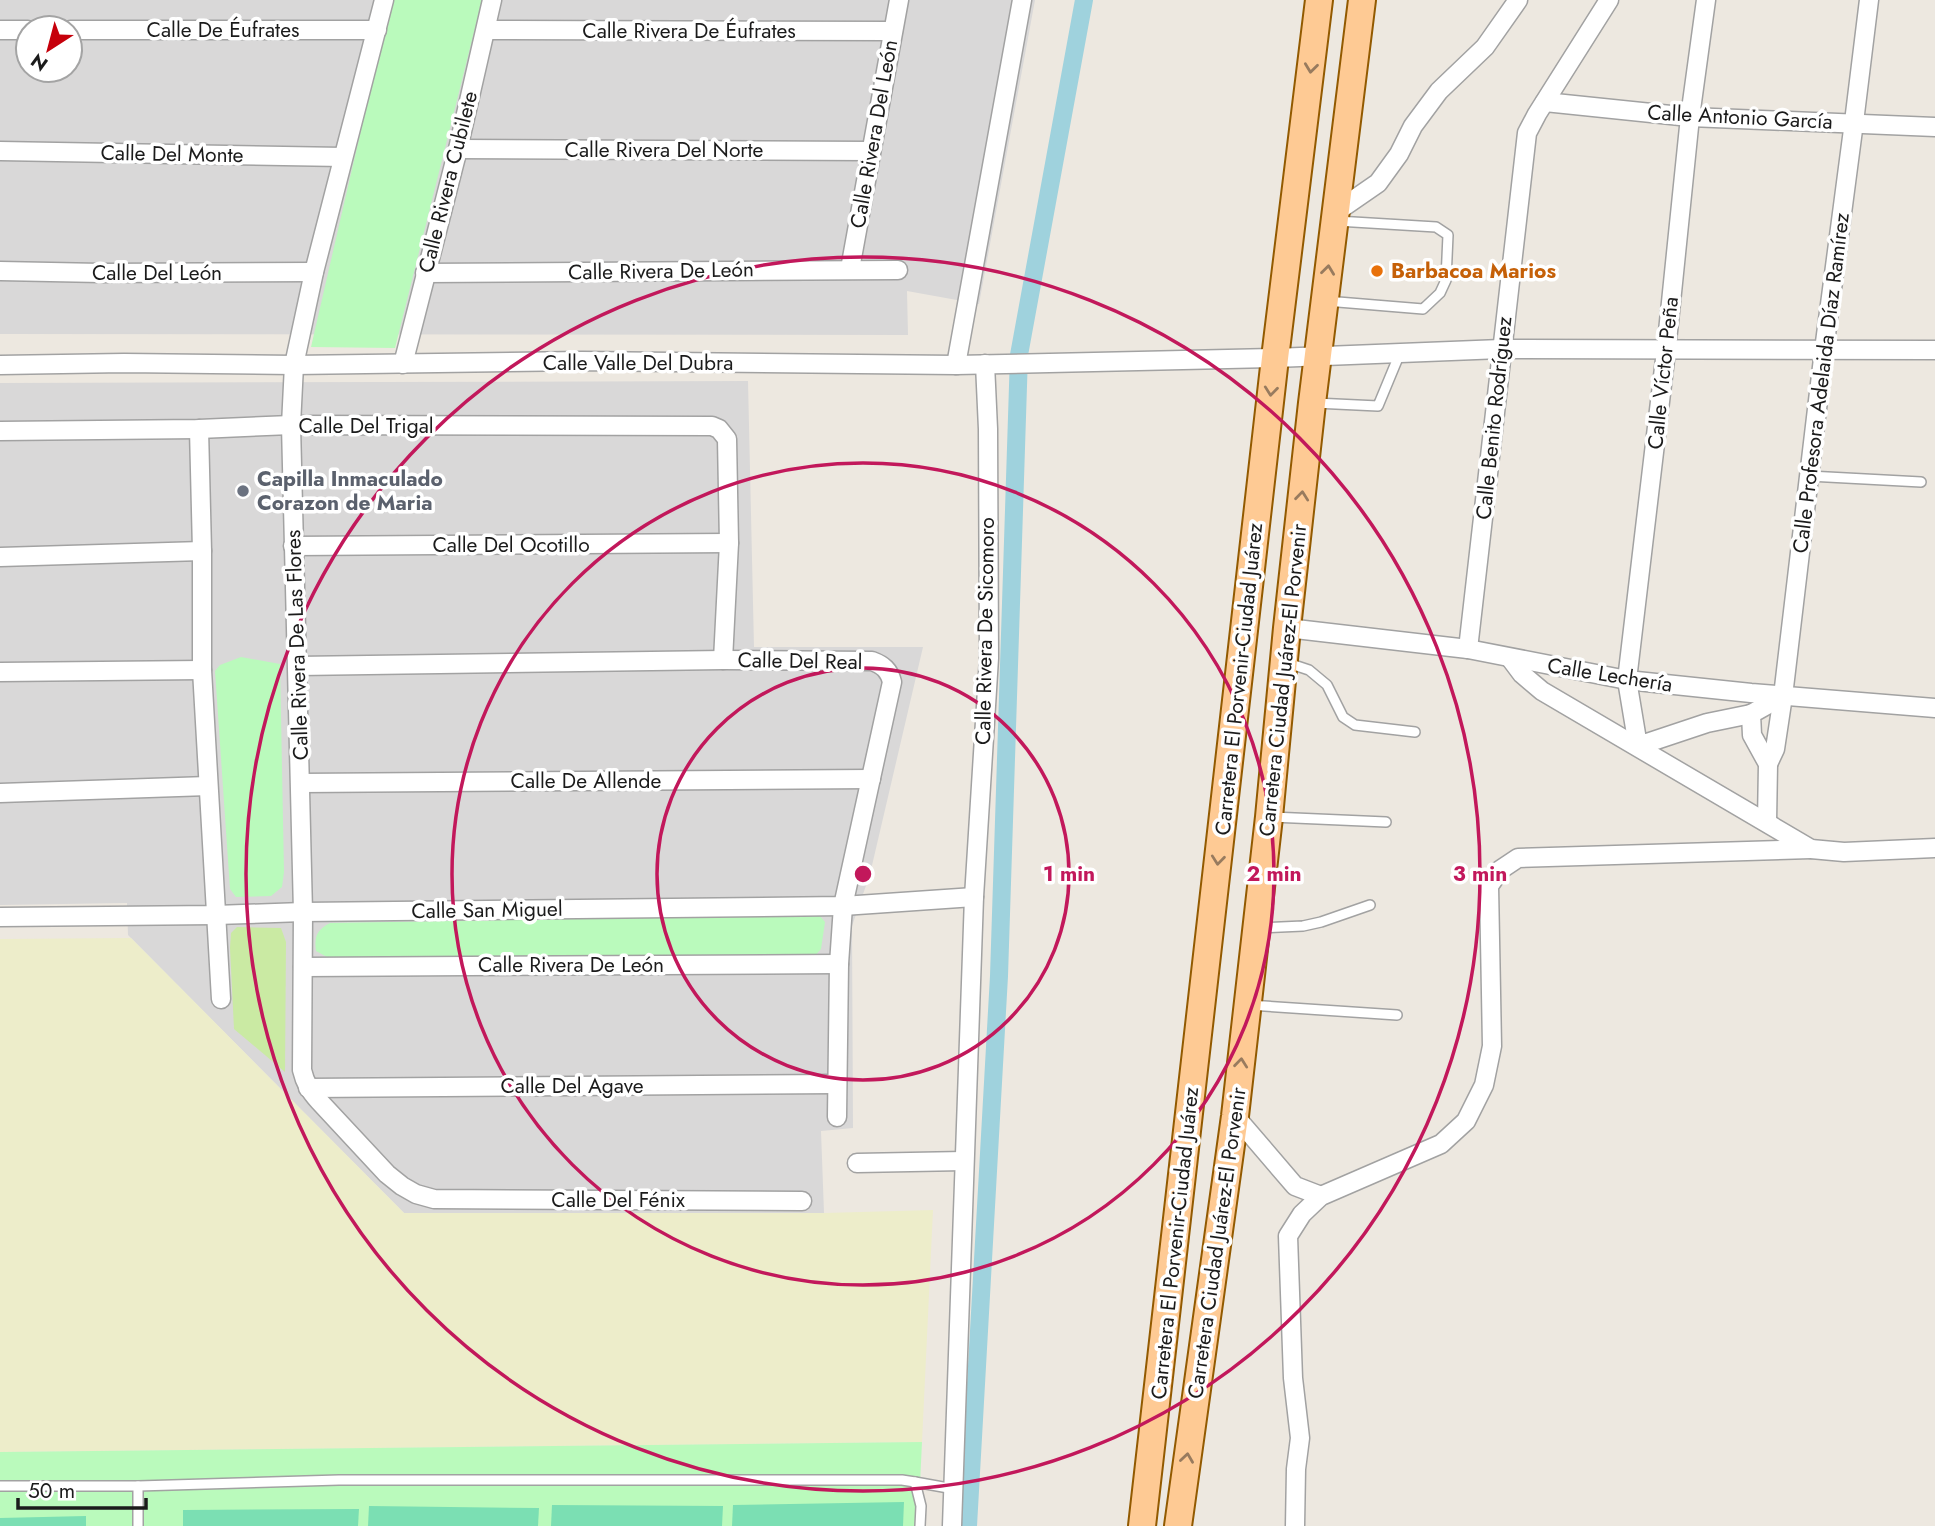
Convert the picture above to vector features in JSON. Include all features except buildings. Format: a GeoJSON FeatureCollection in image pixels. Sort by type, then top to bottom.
{"type":"FeatureCollection","features":[{"type":"Feature","properties":{"kind":"main road","name":"Carretera El Porvenir-Ciudad Juárez"},"geometry":{"type":"LineString","coordinates":[[1142,1526],[1275,358],[1319,0]]}},
{"type":"Feature","properties":{"kind":"main road","name":"Carretera Ciudad Juárez-El Porvenir"},"geometry":{"type":"LineString","coordinates":[[1178,1526],[1235,1116],[1312,403],[1362,0]]}},
{"type":"Feature","properties":{"kind":"street","name":"Calle Rivera De Las Flores"},"geometry":{"type":"LineString","coordinates":[[308,1088],[302,1070],[301,783],[291,425],[294,365],[314,272],[384,0]]}},
{"type":"Feature","properties":{"kind":"street","name":"Calle Rivera Cubilete"},"geometry":{"type":"LineString","coordinates":[[403,364],[458,149],[492,0]]}},
{"type":"Feature","properties":{"kind":"street","name":"Calle Rivera Del León"},"geometry":{"type":"LineString","coordinates":[[850,269],[899,0]]}},
{"type":"Feature","properties":{"kind":"street"},"geometry":{"type":"LineString","coordinates":[[956,365],[1022,0]]}},
{"type":"Feature","properties":{"kind":"street"},"geometry":{"type":"LineString","coordinates":[[1335,216],[1378,183],[1399,154],[1413,127],[1439,92],[1486,47],[1518,0]]}},
{"type":"Feature","properties":{"kind":"street","name":"Calle Benito Rodríguez"},"geometry":{"type":"LineString","coordinates":[[1468,649],[1527,133],[1609,0]]}},
{"type":"Feature","properties":{"kind":"street","name":"Calle Víctor Peña"},"geometry":{"type":"LineString","coordinates":[[1638,746],[1627,680],[1666,351],[1690,117],[1706,0]]}},
{"type":"Feature","properties":{"kind":"street","name":"Calle Profesora Adelaida Díaz Ramírez"},"geometry":{"type":"LineString","coordinates":[[1768,764],[1775,749],[1783,695],[1869,0]]}},
{"type":"Feature","properties":{"kind":"street","name":"Calle De Éufrates"},"geometry":{"type":"LineString","coordinates":[[84,30],[377,30]]}},
{"type":"Feature","properties":{"kind":"street","name":"Calle Rivera De Éufrates"},"geometry":{"type":"LineString","coordinates":[[486,30],[893,31]]}},
{"type":"Feature","properties":{"kind":"street","name":"Calle Antonio García"},"geometry":{"type":"LineString","coordinates":[[1545,102],[1690,117],[1935,127]]}},
{"type":"Feature","properties":{"kind":"street","name":"Calle Rivera Del Norte"},"geometry":{"type":"LineString","coordinates":[[458,149],[870,151]]}},
{"type":"Feature","properties":{"kind":"street","name":"Calle Del Monte"},"geometry":{"type":"LineString","coordinates":[[0,151],[343,157]]}},
{"type":"Feature","properties":{"kind":"street","name":"Calle Rivera De León"},"geometry":{"type":"LineString","coordinates":[[425,273],[898,270]]}},
{"type":"Feature","properties":{"kind":"street","name":"Calle Del León"},"geometry":{"type":"LineString","coordinates":[[0,271],[314,272]]}},
{"type":"Feature","properties":{"kind":"street","name":"Calle Valle Del Dubra"},"geometry":{"type":"LineString","coordinates":[[0,365],[582,361],[956,365],[1275,358],[1501,349],[1935,350]]}},
{"type":"Feature","properties":{"kind":"street","name":"Calle Rivera De Sicomoro"},"geometry":{"type":"LineString","coordinates":[[952,1526],[974,897],[989,658],[988,429],[992,364]]}},
{"type":"Feature","properties":{"kind":"street","name":"Calle Del Trigal"},"geometry":{"type":"LineString","coordinates":[[0,431],[199,429],[291,425],[712,426],[719,429],[727,439],[729,543]]}},
{"type":"Feature","properties":{"kind":"street"},"geometry":{"type":"LineString","coordinates":[[199,429],[202,670],[221,999]]}},
{"type":"Feature","properties":{"kind":"street"},"geometry":{"type":"LineString","coordinates":[[723,660],[729,543]]}},
{"type":"Feature","properties":{"kind":"street","name":"Calle Del Ocotillo"},"geometry":{"type":"LineString","coordinates":[[293,546],[729,543]]}},
{"type":"Feature","properties":{"kind":"street"},"geometry":{"type":"LineString","coordinates":[[0,557],[202,551]]}},
{"type":"Feature","properties":{"kind":"street","name":"Calle Lechería"},"geometry":{"type":"LineString","coordinates":[[1287,628],[1468,649],[1627,680],[1935,708]]}},
{"type":"Feature","properties":{"kind":"street"},"geometry":{"type":"LineString","coordinates":[[1510,658],[1522,674],[1542,691],[1811,849]]}},
{"type":"Feature","properties":{"kind":"street","name":"Calle Del Real"},"geometry":{"type":"LineString","coordinates":[[298,666],[723,660],[872,661],[886,669],[892,682],[843,906],[839,964],[837,1117]]}},
{"type":"Feature","properties":{"kind":"street"},"geometry":{"type":"LineString","coordinates":[[0,672],[202,670]]}},
{"type":"Feature","properties":{"kind":"street"},"geometry":{"type":"LineString","coordinates":[[1638,746],[1707,723],[1751,714],[1783,695]]}},
{"type":"Feature","properties":{"kind":"street"},"geometry":{"type":"LineString","coordinates":[[1751,714],[1752,735],[1768,764],[1767,822]]}},
{"type":"Feature","properties":{"kind":"street","name":"Calle De Allende"},"geometry":{"type":"LineString","coordinates":[[301,783],[871,779]]}},
{"type":"Feature","properties":{"kind":"street"},"geometry":{"type":"LineString","coordinates":[[0,793],[208,786]]}},
{"type":"Feature","properties":{"kind":"street"},"geometry":{"type":"LineString","coordinates":[[1295,1526],[1296,1469],[1300,1438],[1293,1378],[1288,1236],[1302,1214],[1321,1196],[1441,1144],[1466,1121],[1484,1085],[1492,1046],[1489,886],[1500,870],[1518,858],[1935,848]]}},
{"type":"Feature","properties":{"kind":"street","name":"Calle San Miguel"},"geometry":{"type":"LineString","coordinates":[[0,917],[843,906],[974,897]]}},
{"type":"Feature","properties":{"kind":"street","name":"Calle Rivera De León"},"geometry":{"type":"LineString","coordinates":[[303,967],[839,964]]}},
{"type":"Feature","properties":{"kind":"street","name":"Calle Del Agave"},"geometry":{"type":"LineString","coordinates":[[308,1088],[836,1084]]}},
{"type":"Feature","properties":{"kind":"street","name":"Calle Del Fénix"},"geometry":{"type":"LineString","coordinates":[[308,1088],[387,1174],[416,1194],[434,1199],[802,1200]]}},
{"type":"Feature","properties":{"kind":"street"},"geometry":{"type":"LineString","coordinates":[[1235,1116],[1295,1186],[1321,1196]]}},
{"type":"Feature","properties":{"kind":"street"},"geometry":{"type":"LineString","coordinates":[[857,1163],[964,1161]]}},
{"type":"Feature","properties":{"kind":"lane"},"geometry":{"type":"LineString","coordinates":[[1325,301],[1423,309],[1440,293],[1446,280],[1448,234],[1436,227],[1335,216]]}},
{"type":"Feature","properties":{"kind":"lane"},"geometry":{"type":"LineString","coordinates":[[1312,403],[1378,406],[1400,353]]}},
{"type":"Feature","properties":{"kind":"lane"},"geometry":{"type":"LineString","coordinates":[[1809,476],[1921,482]]}},
{"type":"Feature","properties":{"kind":"lane"},"geometry":{"type":"LineString","coordinates":[[1284,662],[1309,670],[1327,685],[1343,717],[1355,725],[1415,732]]}},
{"type":"Feature","properties":{"kind":"lane"},"geometry":{"type":"LineString","coordinates":[[1269,817],[1386,822]]}},
{"type":"Feature","properties":{"kind":"lane"},"geometry":{"type":"LineString","coordinates":[[1256,928],[1312,924],[1370,905]]}},
{"type":"Feature","properties":{"kind":"lane"},"geometry":{"type":"LineString","coordinates":[[1248,1005],[1397,1016]]}},
{"type":"Feature","properties":{"kind":"lane"},"geometry":{"type":"LineString","coordinates":[[0,1486],[138,1486],[338,1480],[902,1480],[954,1489]]}},
{"type":"Feature","properties":{"kind":"lane"},"geometry":{"type":"LineString","coordinates":[[915,1482],[921,1506],[920,1526]]}},
{"type":"Feature","properties":{"kind":"lane"},"geometry":{"type":"LineString","coordinates":[[138,1486],[138,1526]]}},
{"type":"Feature","properties":{"kind":"shaded area"},"geometry":{"type":"Polygon","coordinates":[[[0,0],[1035,0],[979,304],[907,291],[908,335],[0,334],[0,0]]]}},
{"type":"Feature","properties":{"kind":"shaded area"},"geometry":{"type":"Polygon","coordinates":[[[748,381],[754,647],[923,647],[870,874],[852,926],[853,1128],[821,1131],[824,1213],[404,1213],[128,935],[127,903],[0,905],[0,383],[748,381]]]}},
{"type":"Feature","properties":{"kind":"green space"},"geometry":{"type":"Polygon","coordinates":[[[391,0],[482,0],[395,348],[311,347],[391,0]]]}},
{"type":"Feature","properties":{"kind":"green space"},"geometry":{"type":"Polygon","coordinates":[[[241,657],[280,664],[284,872],[282,887],[271,896],[236,897],[230,889],[215,671],[220,665],[241,657]]]}},
{"type":"Feature","properties":{"kind":"green space"},"geometry":{"type":"Polygon","coordinates":[[[819,915],[825,922],[821,949],[813,958],[327,957],[316,951],[315,946],[317,934],[330,923],[819,915]]]}},
{"type":"Feature","properties":{"kind":"green space"},"geometry":{"type":"Polygon","coordinates":[[[237,927],[281,928],[286,942],[285,1072],[234,1029],[230,948],[231,933],[237,927]]]}},
{"type":"Feature","properties":{"kind":"green space"},"geometry":{"type":"Polygon","coordinates":[[[131,938],[404,1213],[824,1213],[933,1210],[922,1442],[0,1452],[0,939],[131,938]]]}},
{"type":"Feature","properties":{"kind":"green space"},"geometry":{"type":"Polygon","coordinates":[[[922,1442],[918,1526],[0,1526],[0,1452],[922,1442]]]}},
{"type":"Feature","properties":{"kind":"green space"},"geometry":{"type":"Polygon","coordinates":[[[904,1502],[903,1526],[732,1526],[733,1505],[904,1502]]]}},
{"type":"Feature","properties":{"kind":"green space"},"geometry":{"type":"Polygon","coordinates":[[[552,1505],[723,1506],[722,1526],[551,1526],[552,1505]]]}},
{"type":"Feature","properties":{"kind":"green space"},"geometry":{"type":"Polygon","coordinates":[[[369,1506],[539,1508],[538,1526],[368,1526],[369,1506]]]}},
{"type":"Feature","properties":{"kind":"green space"},"geometry":{"type":"Polygon","coordinates":[[[359,1509],[358,1526],[183,1526],[183,1510],[359,1509]]]}},
{"type":"Feature","properties":{"kind":"green space"},"geometry":{"type":"Polygon","coordinates":[[[86,1516],[86,1526],[0,1526],[0,1518],[86,1516]]]}},
{"type":"Feature","properties":{"kind":"waterway"},"geometry":{"type":"LineString","coordinates":[[968,1526],[999,976],[1019,355],[1084,0]]}},
{"type":"Feature","properties":{"kind":"place","name":"Barbacoa Marios"},"geometry":{"type":"Point","coordinates":[1377,271]}},
{"type":"Feature","properties":{"kind":"place","name":"Capilla Inmaculado Corazon de Maria"},"geometry":{"type":"Point","coordinates":[243,491]}}]}
